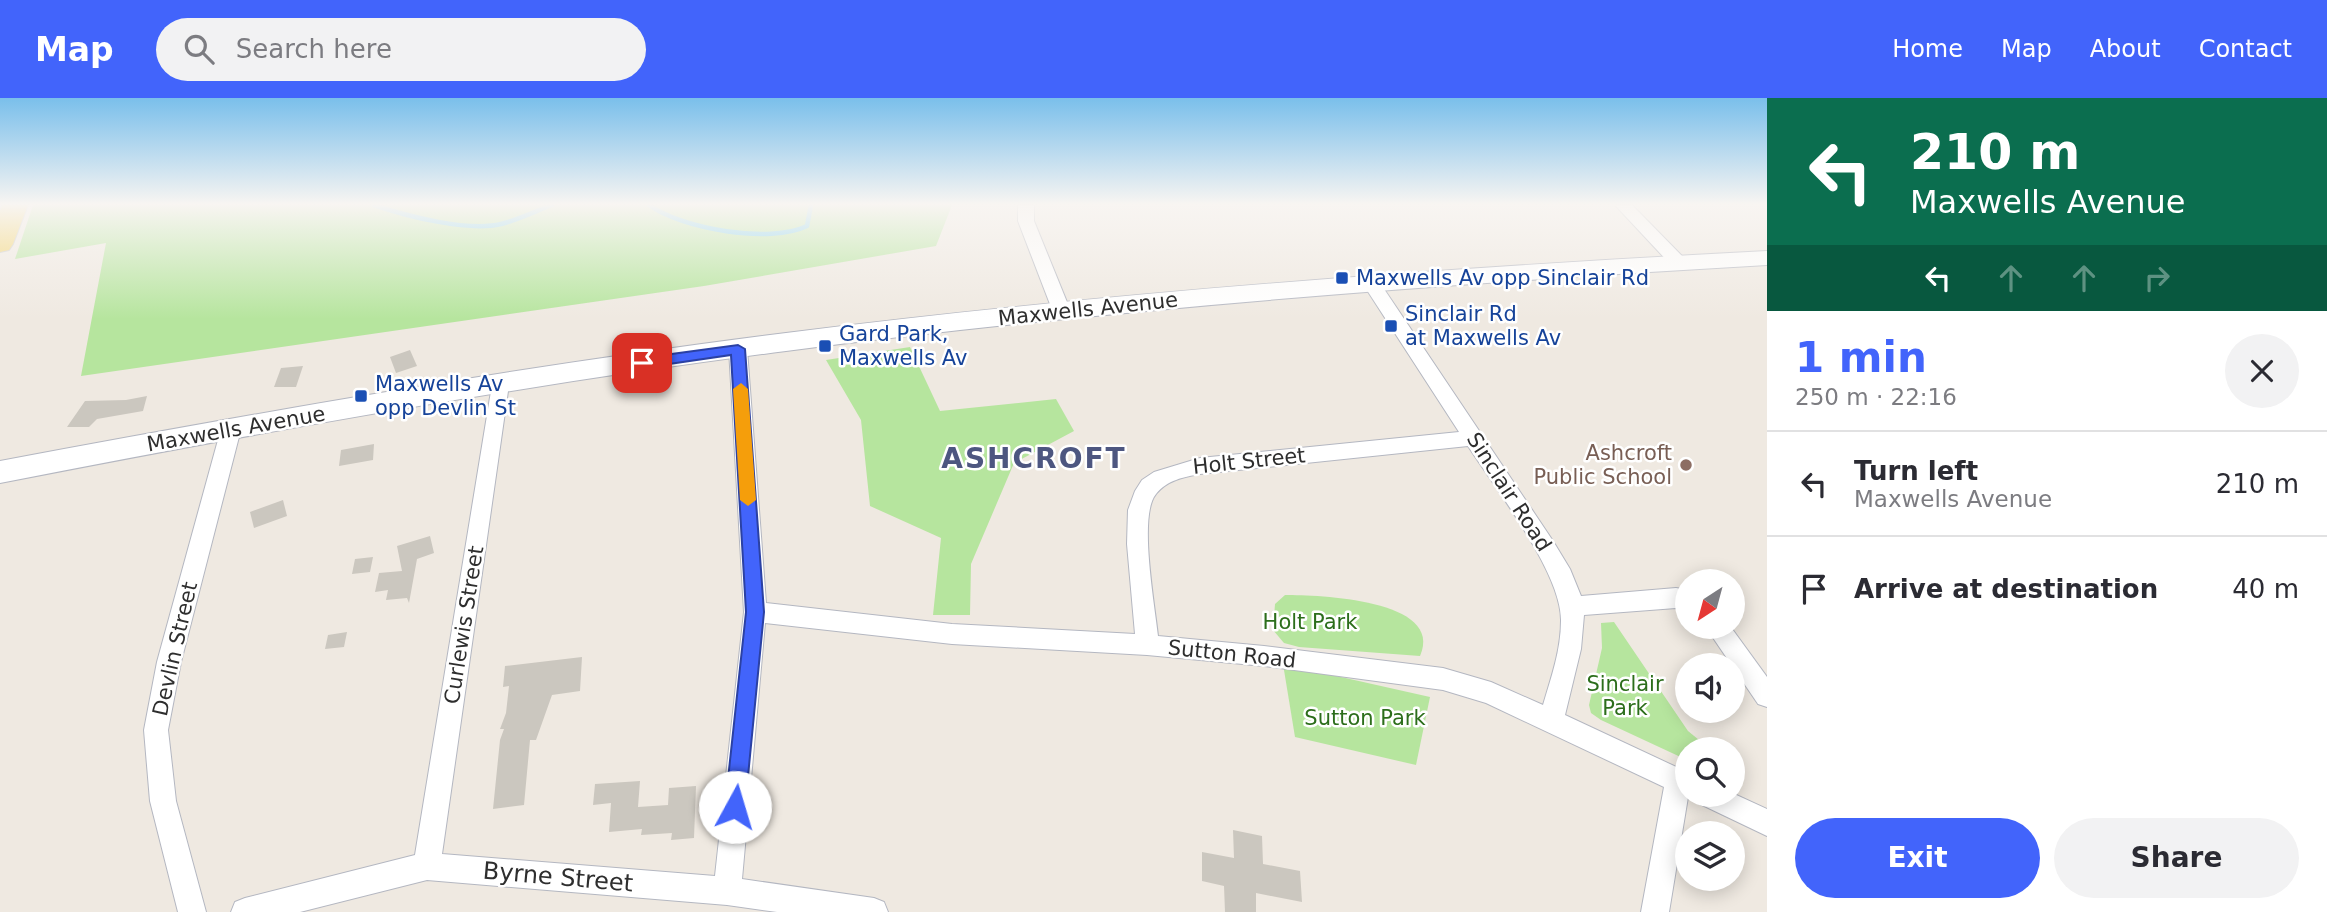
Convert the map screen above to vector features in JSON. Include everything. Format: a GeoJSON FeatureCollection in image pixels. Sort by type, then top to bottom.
{"type":"FeatureCollection","features":[{"type":"Feature","properties":{"kind":"street"},"geometry":{"type":"LineString","coordinates":[[1035,243],[1062,312]]}},
{"type":"Feature","properties":{"kind":"street"},"geometry":{"type":"LineString","coordinates":[[1660,243],[1678,262]]}},
{"type":"Feature","properties":{"kind":"street","name":"Maxwells Avenue"},"geometry":{"type":"LineString","coordinates":[[0,472],[231,429],[500,384],[738,349],[1217,295],[1767,258]]}},
{"type":"Feature","properties":{"kind":"street","name":"Sinclair Road"},"geometry":{"type":"LineString","coordinates":[[1372,284],[1475,438],[1564,579],[1573,606],[1570,644],[1550,720]]}},
{"type":"Feature","properties":{"kind":"street"},"geometry":{"type":"LineString","coordinates":[[727,891],[755,612],[738,349]]}},
{"type":"Feature","properties":{"kind":"street","name":"Curlewis Street"},"geometry":{"type":"LineString","coordinates":[[427,866],[500,384]]}},
{"type":"Feature","properties":{"kind":"street","name":"Devlin Street"},"geometry":{"type":"LineString","coordinates":[[192,912],[163,800],[156,730],[169,662],[231,429]]}},
{"type":"Feature","properties":{"kind":"street","name":"Holt Street"},"geometry":{"type":"LineString","coordinates":[[1147,645],[1135,518],[1144,492],[1156,480],[1177,471],[1200,466],[1475,438]]}},
{"type":"Feature","properties":{"kind":"street"},"geometry":{"type":"LineString","coordinates":[[1573,606],[1675,598]]}},
{"type":"Feature","properties":{"kind":"street","name":"Sutton Road"},"geometry":{"type":"LineString","coordinates":[[755,612],[952,634],[1147,645],[1443,679],[1468,685],[1550,720],[1675,779]]}},
{"type":"Feature","properties":{"kind":"street"},"geometry":{"type":"LineString","coordinates":[[1725,639],[1767,696]]}},
{"type":"Feature","properties":{"kind":"street"},"geometry":{"type":"LineString","coordinates":[[1655,912],[1678,807]]}},
{"type":"Feature","properties":{"kind":"street"},"geometry":{"type":"LineString","coordinates":[[1734,807],[1767,823]]}},
{"type":"Feature","properties":{"kind":"street","name":"Byrne Street"},"geometry":{"type":"LineString","coordinates":[[245,912],[427,866],[727,891],[874,912]]}},
{"type":"Feature","properties":{"kind":"green space"},"geometry":{"type":"Polygon","coordinates":[[[20,243],[937,243],[936,246],[704,286],[81,376],[106,243],[15,259],[20,243]]]}},
{"type":"Feature","properties":{"kind":"green space"},"geometry":{"type":"Polygon","coordinates":[[[910,347],[940,411],[1056,399],[1074,431],[1014,463],[971,564],[970,615],[933,615],[941,538],[870,506],[861,420],[826,360],[910,347]]]}},
{"type":"Feature","properties":{"kind":"green space","name":"Holt Park"},"geometry":{"type":"Polygon","coordinates":[[[1285,595],[1349,599],[1397,612],[1414,622],[1423,637],[1420,656],[1299,647],[1284,643],[1273,630],[1275,604],[1285,595]]]}},
{"type":"Feature","properties":{"kind":"green space","name":"Sinclair Park"},"geometry":{"type":"Polygon","coordinates":[[[1614,622],[1675,712],[1675,723],[1683,723],[1695,737],[1675,737],[1675,754],[1591,713],[1589,705],[1602,648],[1601,623],[1614,622]]]}},
{"type":"Feature","properties":{"kind":"green space","name":"Sutton Park"},"geometry":{"type":"Polygon","coordinates":[[[1283,664],[1430,697],[1416,765],[1295,737],[1283,664]]]}},
{"type":"Feature","properties":{"kind":"building"},"geometry":{"type":"Polygon","coordinates":[[[410,350],[417,366],[396,373],[390,357],[410,350]]]}},
{"type":"Feature","properties":{"kind":"building"},"geometry":{"type":"Polygon","coordinates":[[[303,366],[296,387],[274,387],[281,368],[303,366]]]}},
{"type":"Feature","properties":{"kind":"building"},"geometry":{"type":"Polygon","coordinates":[[[147,396],[143,411],[97,419],[89,427],[67,427],[85,401],[126,400],[147,396]]]}},
{"type":"Feature","properties":{"kind":"building"},"geometry":{"type":"Polygon","coordinates":[[[374,444],[373,460],[339,466],[341,450],[374,444]]]}},
{"type":"Feature","properties":{"kind":"building"},"geometry":{"type":"Polygon","coordinates":[[[283,500],[287,516],[254,528],[250,512],[283,500]]]}},
{"type":"Feature","properties":{"kind":"building"},"geometry":{"type":"Polygon","coordinates":[[[430,536],[434,553],[417,559],[409,603],[407,598],[386,600],[388,590],[375,592],[379,573],[402,571],[397,546],[430,536]]]}},
{"type":"Feature","properties":{"kind":"building"},"geometry":{"type":"Polygon","coordinates":[[[373,557],[370,572],[352,574],[355,559],[373,557]]]}},
{"type":"Feature","properties":{"kind":"building"},"geometry":{"type":"Polygon","coordinates":[[[347,632],[344,647],[325,649],[328,635],[347,632]]]}},
{"type":"Feature","properties":{"kind":"building"},"geometry":{"type":"Polygon","coordinates":[[[582,657],[580,691],[552,695],[536,740],[530,740],[524,805],[493,809],[500,740],[504,729],[500,729],[506,713],[509,686],[503,687],[505,666],[582,657]]]}},
{"type":"Feature","properties":{"kind":"building"},"geometry":{"type":"Polygon","coordinates":[[[640,781],[638,807],[668,805],[669,788],[696,786],[694,838],[671,840],[672,833],[641,835],[642,829],[609,832],[611,803],[593,805],[595,784],[640,781]]]}},
{"type":"Feature","properties":{"kind":"building"},"geometry":{"type":"Polygon","coordinates":[[[1233,830],[1262,836],[1263,864],[1300,871],[1302,902],[1256,893],[1256,912],[1225,912],[1224,886],[1202,881],[1202,852],[1234,858],[1233,830]]]}},
{"type":"Feature","properties":{"kind":"slow traffic"},"geometry":{"type":"LineString","coordinates":[[741,389],[748,500]]}},
{"type":"Feature","properties":{"kind":"place","name":"Maxwells Av opp Sinclair Rd"},"geometry":{"type":"Point","coordinates":[1342,278]}},
{"type":"Feature","properties":{"kind":"place","name":"Sinclair Rd at Maxwells Av"},"geometry":{"type":"Point","coordinates":[1391,326]}},
{"type":"Feature","properties":{"kind":"place","name":"Gard Park, Maxwells Av"},"geometry":{"type":"Point","coordinates":[825,346]}},
{"type":"Feature","properties":{"kind":"place","name":"Maxwells Av opp Devlin St"},"geometry":{"type":"Point","coordinates":[361,396]}},
{"type":"Feature","properties":{"kind":"place","name":"Ashcroft Public School"},"geometry":{"type":"Point","coordinates":[1686,465]}},
{"type":"Feature","properties":{"kind":"district","name":"ASHCROFT"},"geometry":{"type":"Point","coordinates":[1034,458]}},
{"type":"Feature","properties":{"kind":"route"},"geometry":{"type":"LineString","coordinates":[[642,363],[738,349],[755,612],[735,807]]}}]}
